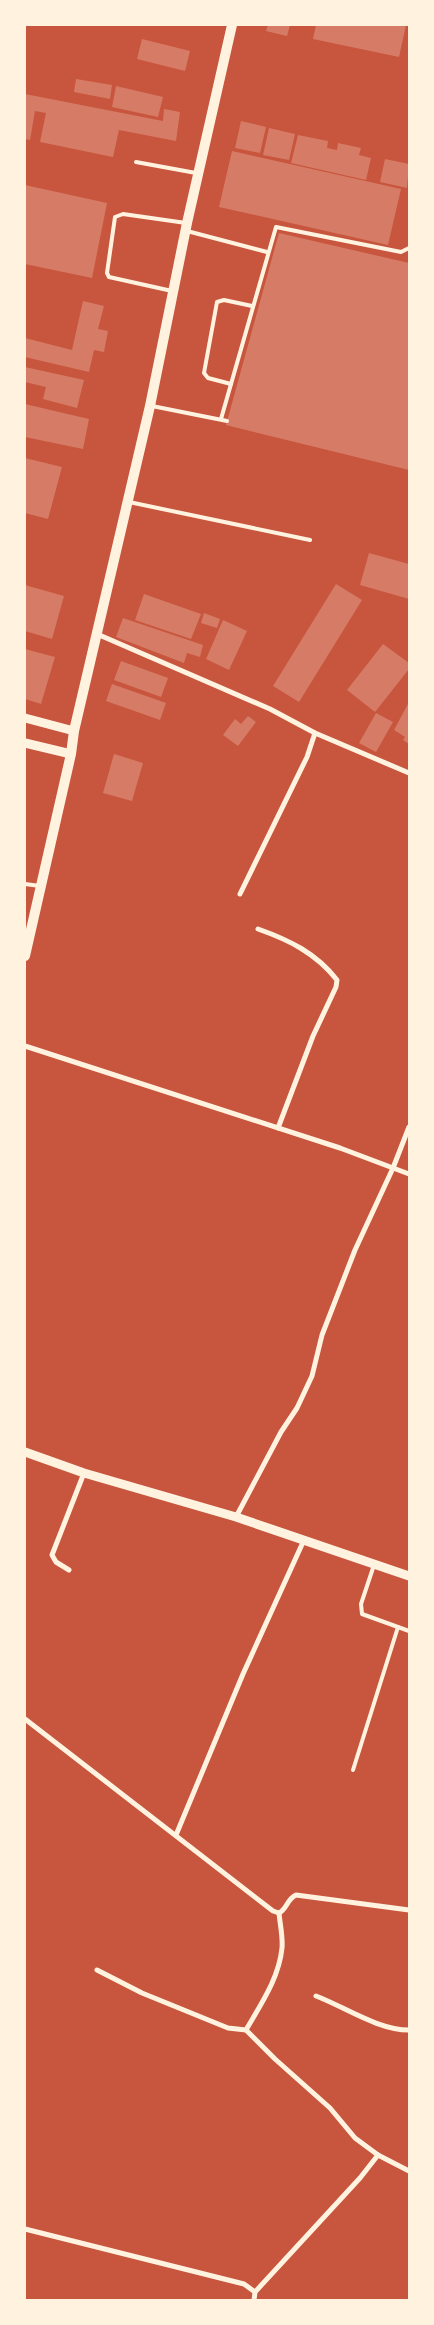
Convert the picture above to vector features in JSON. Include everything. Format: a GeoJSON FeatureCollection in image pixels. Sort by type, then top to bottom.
{"type":"FeatureCollection","features":[{"type":"Feature","properties":{"kind":"main road"},"geometry":{"type":"LineString","coordinates":[[25,956],[96,634],[150,406],[198,173],[232,25]]}},
{"type":"Feature","properties":{"kind":"street"},"geometry":{"type":"LineString","coordinates":[[96,634],[270,709],[315,733],[409,773]]}},
{"type":"Feature","properties":{"kind":"street"},"geometry":{"type":"LineString","coordinates":[[25,718],[74,731]]}},
{"type":"Feature","properties":{"kind":"street"},"geometry":{"type":"LineString","coordinates":[[240,894],[307,757],[315,733]]}},
{"type":"Feature","properties":{"kind":"street"},"geometry":{"type":"LineString","coordinates":[[25,743],[71,754]]}},
{"type":"Feature","properties":{"kind":"street"},"geometry":{"type":"LineString","coordinates":[[258,929],[311,953],[337,980],[336,987],[316,1029],[278,1128]]}},
{"type":"Feature","properties":{"kind":"street"},"geometry":{"type":"LineString","coordinates":[[25,1046],[278,1128],[409,1174]]}},
{"type":"Feature","properties":{"kind":"street"},"geometry":{"type":"LineString","coordinates":[[236,1517],[281,1432],[297,1408],[312,1376],[322,1335],[348,1267],[393,1168],[409,1127]]}},
{"type":"Feature","properties":{"kind":"street"},"geometry":{"type":"LineString","coordinates":[[25,1452],[84,1472],[236,1517],[409,1576]]}},
{"type":"Feature","properties":{"kind":"street"},"geometry":{"type":"LineString","coordinates":[[69,1570],[56,1562],[52,1555],[84,1472]]}},
{"type":"Feature","properties":{"kind":"street"},"geometry":{"type":"LineString","coordinates":[[176,1835],[243,1674],[304,1540]]}},
{"type":"Feature","properties":{"kind":"street"},"geometry":{"type":"LineString","coordinates":[[25,1719],[176,1835],[222,1874],[268,1908],[279,1913]]}},
{"type":"Feature","properties":{"kind":"street"},"geometry":{"type":"LineString","coordinates":[[279,1913],[283,1911],[288,1901],[296,1895],[409,1910]]}},
{"type":"Feature","properties":{"kind":"street"},"geometry":{"type":"LineString","coordinates":[[246,2030],[268,1992],[278,1966],[282,1947],[279,1913]]}},
{"type":"Feature","properties":{"kind":"street"},"geometry":{"type":"LineString","coordinates":[[97,1970],[142,1993],[219,2024],[246,2030],[275,2059],[330,2108],[355,2138],[378,2155],[409,2171]]}},
{"type":"Feature","properties":{"kind":"street"},"geometry":{"type":"LineString","coordinates":[[316,1996],[380,2025],[392,2029],[409,2030]]}},
{"type":"Feature","properties":{"kind":"street"},"geometry":{"type":"LineString","coordinates":[[254,2300],[255,2292],[360,2178],[378,2155]]}},
{"type":"Feature","properties":{"kind":"street"},"geometry":{"type":"LineString","coordinates":[[25,2229],[244,2284],[255,2292]]}},
{"type":"Feature","properties":{"kind":"lane"},"geometry":{"type":"LineString","coordinates":[[136,162],[198,173]]}},
{"type":"Feature","properties":{"kind":"lane"},"geometry":{"type":"LineString","coordinates":[[174,291],[109,277],[107,273],[115,217],[123,214],[187,227],[267,252]]}},
{"type":"Feature","properties":{"kind":"lane"},"geometry":{"type":"LineString","coordinates":[[221,419],[267,252],[276,227],[401,252],[408,250]]}},
{"type":"Feature","properties":{"kind":"lane"},"geometry":{"type":"LineString","coordinates":[[231,384],[208,378],[204,373],[217,302],[224,300],[252,306]]}},
{"type":"Feature","properties":{"kind":"lane"},"geometry":{"type":"LineString","coordinates":[[150,406],[227,421]]}},
{"type":"Feature","properties":{"kind":"lane"},"geometry":{"type":"LineString","coordinates":[[127,501],[310,540]]}},
{"type":"Feature","properties":{"kind":"lane"},"geometry":{"type":"LineString","coordinates":[[25,884],[40,886]]}},
{"type":"Feature","properties":{"kind":"lane"},"geometry":{"type":"LineString","coordinates":[[374,1565],[360,1610],[362,1614],[409,1631]]}},
{"type":"Feature","properties":{"kind":"lane"},"geometry":{"type":"LineString","coordinates":[[352,1770],[398,1627]]}},
{"type":"Feature","properties":{"kind":"building"},"geometry":{"type":"Polygon","coordinates":[[[268,25],[290,25],[287,36],[266,31],[268,25]]]}},
{"type":"Feature","properties":{"kind":"building"},"geometry":{"type":"Polygon","coordinates":[[[316,25],[406,25],[399,57],[313,39],[316,25]]]}},
{"type":"Feature","properties":{"kind":"building"},"geometry":{"type":"Polygon","coordinates":[[[142,39],[190,51],[185,71],[137,59],[142,39]]]}},
{"type":"Feature","properties":{"kind":"building"},"geometry":{"type":"Polygon","coordinates":[[[76,79],[112,85],[110,99],[74,92],[76,79]]]}},
{"type":"Feature","properties":{"kind":"building"},"geometry":{"type":"Polygon","coordinates":[[[116,86],[163,97],[158,117],[112,107],[116,86]]]}},
{"type":"Feature","properties":{"kind":"building"},"geometry":{"type":"Polygon","coordinates":[[[25,94],[163,121],[164,109],[180,112],[176,141],[119,130],[113,157],[40,142],[46,113],[35,111],[30,140],[25,139],[25,94]]]}},
{"type":"Feature","properties":{"kind":"building"},"geometry":{"type":"Polygon","coordinates":[[[241,121],[266,127],[260,153],[235,148],[241,121]]]}},
{"type":"Feature","properties":{"kind":"building"},"geometry":{"type":"Polygon","coordinates":[[[269,128],[295,134],[289,160],[263,155],[269,128]]]}},
{"type":"Feature","properties":{"kind":"building"},"geometry":{"type":"Polygon","coordinates":[[[298,135],[328,141],[327,148],[337,150],[338,143],[361,148],[359,155],[371,158],[366,180],[291,163],[298,135]]]}},
{"type":"Feature","properties":{"kind":"building"},"geometry":{"type":"Polygon","coordinates":[[[232,151],[401,189],[388,245],[219,207],[232,151]]]}},
{"type":"Feature","properties":{"kind":"building"},"geometry":{"type":"Polygon","coordinates":[[[385,159],[409,164],[407,188],[380,182],[385,159]]]}},
{"type":"Feature","properties":{"kind":"building"},"geometry":{"type":"Polygon","coordinates":[[[25,185],[107,203],[92,278],[25,264],[25,185]]]}},
{"type":"Feature","properties":{"kind":"building"},"geometry":{"type":"Polygon","coordinates":[[[279,233],[409,263],[409,470],[226,425],[279,233]]]}},
{"type":"Feature","properties":{"kind":"building"},"geometry":{"type":"Polygon","coordinates":[[[83,301],[104,306],[98,329],[108,331],[104,352],[94,350],[89,372],[25,357],[25,338],[72,350],[83,301]]]}},
{"type":"Feature","properties":{"kind":"building"},"geometry":{"type":"Polygon","coordinates":[[[25,367],[84,380],[77,408],[43,399],[46,387],[25,382],[25,367]]]}},
{"type":"Feature","properties":{"kind":"building"},"geometry":{"type":"Polygon","coordinates":[[[25,404],[89,419],[83,449],[25,437],[25,404]]]}},
{"type":"Feature","properties":{"kind":"building"},"geometry":{"type":"Polygon","coordinates":[[[25,458],[62,467],[48,519],[25,513],[25,458]]]}},
{"type":"Feature","properties":{"kind":"building"},"geometry":{"type":"Polygon","coordinates":[[[369,553],[409,564],[409,599],[360,585],[369,553]]]}},
{"type":"Feature","properties":{"kind":"building"},"geometry":{"type":"Polygon","coordinates":[[[336,584],[362,600],[299,702],[273,686],[336,584]]]}},
{"type":"Feature","properties":{"kind":"building"},"geometry":{"type":"Polygon","coordinates":[[[25,585],[64,596],[52,639],[25,631],[25,585]]]}},
{"type":"Feature","properties":{"kind":"building"},"geometry":{"type":"Polygon","coordinates":[[[144,594],[201,614],[191,639],[135,620],[144,594]]]}},
{"type":"Feature","properties":{"kind":"building"},"geometry":{"type":"Polygon","coordinates":[[[204,613],[220,619],[217,628],[201,623],[204,613]]]}},
{"type":"Feature","properties":{"kind":"building"},"geometry":{"type":"Polygon","coordinates":[[[123,618],[203,645],[200,657],[187,653],[184,663],[116,637],[123,618]]]}},
{"type":"Feature","properties":{"kind":"building"},"geometry":{"type":"Polygon","coordinates":[[[223,620],[247,631],[229,670],[206,659],[223,620]]]}},
{"type":"Feature","properties":{"kind":"building"},"geometry":{"type":"Polygon","coordinates":[[[383,644],[409,663],[409,669],[375,712],[347,690],[383,644]]]}},
{"type":"Feature","properties":{"kind":"building"},"geometry":{"type":"Polygon","coordinates":[[[25,649],[55,657],[41,704],[25,699],[25,649]]]}},
{"type":"Feature","properties":{"kind":"building"},"geometry":{"type":"Polygon","coordinates":[[[121,661],[168,678],[161,697],[114,680],[121,661]]]}},
{"type":"Feature","properties":{"kind":"building"},"geometry":{"type":"Polygon","coordinates":[[[112,684],[166,703],[160,720],[106,701],[112,684]]]}},
{"type":"Feature","properties":{"kind":"building"},"geometry":{"type":"Polygon","coordinates":[[[409,702],[409,744],[403,740],[405,737],[394,730],[409,702]]]}},
{"type":"Feature","properties":{"kind":"building"},"geometry":{"type":"Polygon","coordinates":[[[376,713],[393,722],[376,752],[359,743],[376,713]]]}},
{"type":"Feature","properties":{"kind":"building"},"geometry":{"type":"Polygon","coordinates":[[[248,716],[256,722],[238,746],[223,735],[235,719],[241,724],[248,716]]]}},
{"type":"Feature","properties":{"kind":"building"},"geometry":{"type":"Polygon","coordinates":[[[114,754],[143,763],[132,801],[103,793],[114,754]]]}}]}
